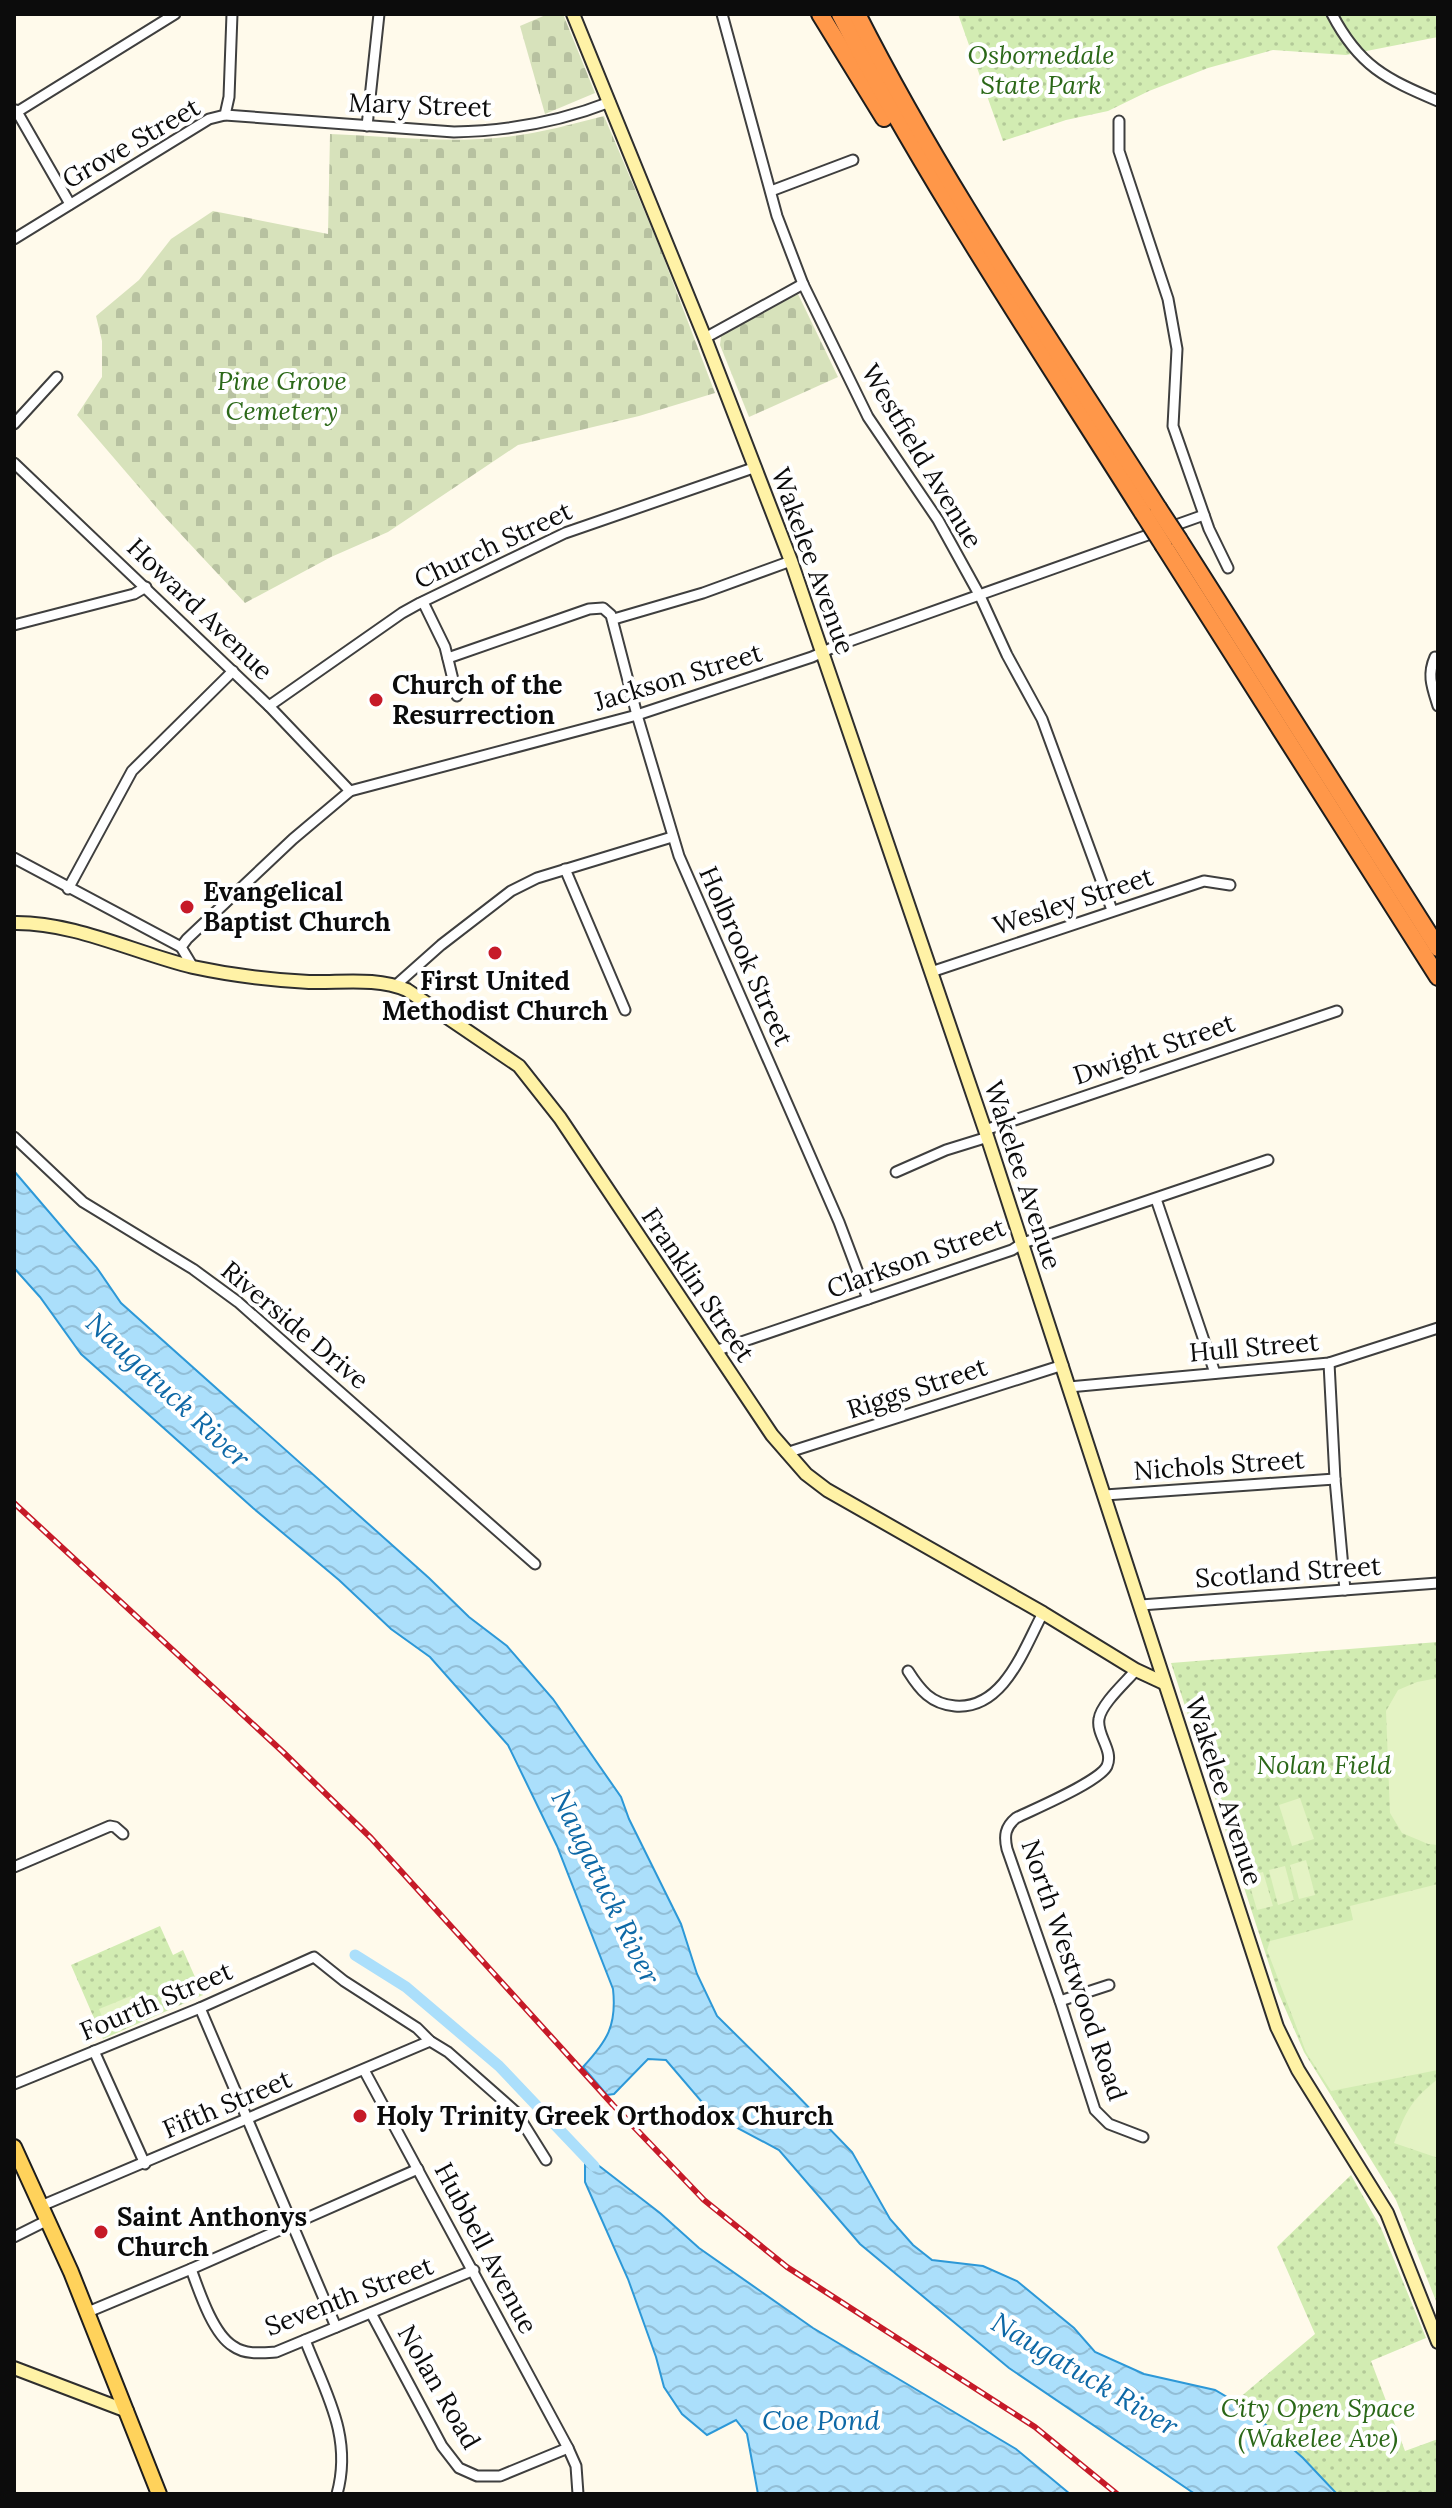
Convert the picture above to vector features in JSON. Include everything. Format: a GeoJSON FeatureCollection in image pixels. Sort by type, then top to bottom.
{"type":"FeatureCollection","features":[{"type":"Feature","properties":{"kind":"highway"},"geometry":{"type":"LineString","coordinates":[[820,14],[895,135],[940,190]]}},
{"type":"Feature","properties":{"kind":"highway"},"geometry":{"type":"LineString","coordinates":[[840,14],[878,87],[940,190],[1151,510]]}},
{"type":"Feature","properties":{"kind":"highway"},"geometry":{"type":"LineString","coordinates":[[857,14],[945,172],[1438,977]]}},
{"type":"Feature","properties":{"kind":"highway"},"geometry":{"type":"LineString","coordinates":[[1171,543],[1438,948]]}},
{"type":"Feature","properties":{"kind":"main road","name":"Wakelee Avenue"},"geometry":{"type":"LineString","coordinates":[[573,14],[705,338],[791,561],[1023,1243],[1277,2027],[1298,2070],[1387,2213],[1438,2342]]}},
{"type":"Feature","properties":{"kind":"main road","name":"Franklin Street"},"geometry":{"type":"LineString","coordinates":[[14,923],[68,929],[193,967],[270,979],[371,982],[396,985],[407,990],[519,1066],[560,1118],[786,1453],[806,1474],[827,1490],[1043,1613],[1136,1670],[1164,1683]]}},
{"type":"Feature","properties":{"kind":"main road"},"geometry":{"type":"LineString","coordinates":[[14,2147],[88,2312],[159,2494]]}},
{"type":"Feature","properties":{"kind":"main road"},"geometry":{"type":"LineString","coordinates":[[14,2368],[127,2411]]}},
{"type":"Feature","properties":{"kind":"street"},"geometry":{"type":"LineString","coordinates":[[70,204],[16,109],[175,14]]}},
{"type":"Feature","properties":{"kind":"street","name":"Grove Street"},"geometry":{"type":"LineString","coordinates":[[14,239],[209,119],[225,115],[229,97],[232,14]]}},
{"type":"Feature","properties":{"kind":"street"},"geometry":{"type":"LineString","coordinates":[[367,126],[379,14]]}},
{"type":"Feature","properties":{"kind":"street","name":"Westfield Avenue"},"geometry":{"type":"LineString","coordinates":[[722,14],[777,216],[803,284],[868,417],[938,520],[1031,697],[1051,740],[1112,910]]}},
{"type":"Feature","properties":{"kind":"street"},"geometry":{"type":"LineString","coordinates":[[1332,14],[1345,39],[1367,63],[1389,80],[1438,101]]}},
{"type":"Feature","properties":{"kind":"street","name":"Mary Street"},"geometry":{"type":"LineString","coordinates":[[225,115],[454,132],[490,131],[528,126],[610,102]]}},
{"type":"Feature","properties":{"kind":"street"},"geometry":{"type":"LineString","coordinates":[[1119,121],[1119,151],[1168,299],[1177,349],[1173,426],[1209,529],[1228,568]]}},
{"type":"Feature","properties":{"kind":"street"},"geometry":{"type":"LineString","coordinates":[[771,191],[853,160]]}},
{"type":"Feature","properties":{"kind":"street"},"geometry":{"type":"LineString","coordinates":[[705,338],[803,284]]}},
{"type":"Feature","properties":{"kind":"street"},"geometry":{"type":"LineString","coordinates":[[14,424],[57,377]]}},
{"type":"Feature","properties":{"kind":"street","name":"Howard Avenue"},"geometry":{"type":"LineString","coordinates":[[14,463],[269,706],[350,791]]}},
{"type":"Feature","properties":{"kind":"street","name":"Church Street"},"geometry":{"type":"LineString","coordinates":[[269,706],[402,613],[423,602],[565,533],[756,467]]}},
{"type":"Feature","properties":{"kind":"street","name":"Jackson Street"},"geometry":{"type":"LineString","coordinates":[[181,947],[293,839],[350,791],[637,715],[823,653],[1204,515]]}},
{"type":"Feature","properties":{"kind":"street"},"geometry":{"type":"LineString","coordinates":[[448,658],[589,609],[603,608],[614,619],[703,593],[791,561]]}},
{"type":"Feature","properties":{"kind":"street"},"geometry":{"type":"LineString","coordinates":[[14,625],[134,594],[146,587]]}},
{"type":"Feature","properties":{"kind":"street"},"geometry":{"type":"LineString","coordinates":[[423,602],[448,658],[457,696]]}},
{"type":"Feature","properties":{"kind":"street","name":"Holbrook Street"},"geometry":{"type":"LineString","coordinates":[[614,619],[637,715],[672,837],[839,1222],[868,1299]]}},
{"type":"Feature","properties":{"kind":"street"},"geometry":{"type":"LineString","coordinates":[[1435,657],[1430,668],[1430,681],[1438,706]]}},
{"type":"Feature","properties":{"kind":"street"},"geometry":{"type":"LineString","coordinates":[[68,889],[132,771],[233,671]]}},
{"type":"Feature","properties":{"kind":"street"},"geometry":{"type":"LineString","coordinates":[[396,985],[503,897],[537,878],[672,837]]}},
{"type":"Feature","properties":{"kind":"street"},"geometry":{"type":"LineString","coordinates":[[14,858],[181,947],[193,967]]}},
{"type":"Feature","properties":{"kind":"street"},"geometry":{"type":"LineString","coordinates":[[565,869],[625,1010]]}},
{"type":"Feature","properties":{"kind":"street","name":"Wesley Street"},"geometry":{"type":"LineString","coordinates":[[931,972],[1204,881],[1230,885]]}},
{"type":"Feature","properties":{"kind":"street","name":"Dwight Street"},"geometry":{"type":"LineString","coordinates":[[896,1172],[986,1134],[1337,1011]]}},
{"type":"Feature","properties":{"kind":"street","name":"Riverside Drive"},"geometry":{"type":"LineString","coordinates":[[14,1137],[83,1202],[193,1269],[238,1302],[535,1564]]}},
{"type":"Feature","properties":{"kind":"street","name":"Clarkson Street"},"geometry":{"type":"LineString","coordinates":[[715,1351],[1268,1160]]}},
{"type":"Feature","properties":{"kind":"street"},"geometry":{"type":"LineString","coordinates":[[1156,1199],[1215,1373]]}},
{"type":"Feature","properties":{"kind":"street","name":"Hull Street"},"geometry":{"type":"LineString","coordinates":[[1069,1387],[1329,1363],[1438,1328]]}},
{"type":"Feature","properties":{"kind":"street"},"geometry":{"type":"LineString","coordinates":[[1329,1363],[1345,1590]]}},
{"type":"Feature","properties":{"kind":"street","name":"Riggs Street"},"geometry":{"type":"LineString","coordinates":[[786,1453],[1063,1365]]}},
{"type":"Feature","properties":{"kind":"street","name":"Nichols Street"},"geometry":{"type":"LineString","coordinates":[[1105,1495],[1335,1479]]}},
{"type":"Feature","properties":{"kind":"street","name":"Scotland Street"},"geometry":{"type":"LineString","coordinates":[[1141,1605],[1438,1583]]}},
{"type":"Feature","properties":{"kind":"street"},"geometry":{"type":"LineString","coordinates":[[908,1671],[920,1691],[940,1703],[961,1707],[981,1702],[1007,1678],[1043,1613]]}},
{"type":"Feature","properties":{"kind":"street","name":"North Westwood Road"},"geometry":{"type":"LineString","coordinates":[[1136,1670],[1099,1718],[1099,1729],[1109,1758],[1105,1769],[1093,1780],[1016,1818],[1007,1828],[1005,1836],[1095,2110],[1109,2124],[1143,2137]]}},
{"type":"Feature","properties":{"kind":"street"},"geometry":{"type":"LineString","coordinates":[[15,1865],[110,1826],[123,1834]]}},
{"type":"Feature","properties":{"kind":"street","name":"Fourth Street"},"geometry":{"type":"LineString","coordinates":[[14,2084],[200,2008],[314,1957],[344,1981],[417,2028],[430,2041]]}},
{"type":"Feature","properties":{"kind":"street"},"geometry":{"type":"LineString","coordinates":[[1060,2001],[1109,1985]]}},
{"type":"Feature","properties":{"kind":"street"},"geometry":{"type":"LineString","coordinates":[[200,2008],[336,2327]]}},
{"type":"Feature","properties":{"kind":"street"},"geometry":{"type":"LineString","coordinates":[[430,2041],[448,2052],[516,2112],[546,2160]]}},
{"type":"Feature","properties":{"kind":"street","name":"Fifth Street"},"geometry":{"type":"LineString","coordinates":[[14,2237],[44,2213],[145,2164],[430,2041]]}},
{"type":"Feature","properties":{"kind":"street"},"geometry":{"type":"LineString","coordinates":[[94,2051],[145,2164]]}},
{"type":"Feature","properties":{"kind":"street","name":"Hubbell Avenue"},"geometry":{"type":"LineString","coordinates":[[364,2070],[568,2448],[576,2466],[578,2494]]}},
{"type":"Feature","properties":{"kind":"street"},"geometry":{"type":"LineString","coordinates":[[88,2312],[418,2169]]}},
{"type":"Feature","properties":{"kind":"street","name":"Seventh Street"},"geometry":{"type":"LineString","coordinates":[[191,2269],[210,2318],[232,2346],[256,2354],[276,2352],[474,2270]]}},
{"type":"Feature","properties":{"kind":"street","name":"Nolan Road"},"geometry":{"type":"LineString","coordinates":[[371,2313],[442,2446],[459,2468],[477,2476],[500,2476],[568,2448]]}},
{"type":"Feature","properties":{"kind":"street"},"geometry":{"type":"LineString","coordinates":[[305,2340],[333,2405],[342,2444],[337,2494]]}},
{"type":"Feature","properties":{"kind":"green space"},"geometry":{"type":"Polygon","coordinates":[[[548,14],[563,14],[595,93],[545,114],[520,26],[548,14]]]}},
{"type":"Feature","properties":{"kind":"green space","name":"Osbornedale State Park"},"geometry":{"type":"Polygon","coordinates":[[[958,14],[1438,14],[1438,37],[1346,55],[1273,50],[1208,68],[1108,111],[1066,120],[1003,141],[958,14]]]}},
{"type":"Feature","properties":{"kind":"green space","name":"Pine Grove Cemetery"},"geometry":{"type":"Polygon","coordinates":[[[604,116],[658,243],[715,393],[639,416],[518,445],[388,532],[331,557],[245,603],[162,514],[77,415],[102,377],[102,341],[96,316],[139,280],[171,239],[213,211],[328,234],[330,134],[434,139],[510,137],[604,116]]]}},
{"type":"Feature","properties":{"kind":"green space"},"geometry":{"type":"Polygon","coordinates":[[[798,294],[838,377],[749,417],[720,345],[721,336],[798,294]]]}},
{"type":"Feature","properties":{"kind":"green space","name":"Nolan Field"},"geometry":{"type":"Polygon","coordinates":[[[1438,1642],[1438,2306],[1396,2200],[1304,2052],[1278,1992],[1171,1663],[1438,1642]]]}},
{"type":"Feature","properties":{"kind":"green space"},"geometry":{"type":"Polygon","coordinates":[[[1438,1678],[1438,1845],[1402,1833],[1390,1813],[1386,1711],[1398,1690],[1438,1678]]]}},
{"type":"Feature","properties":{"kind":"green space"},"geometry":{"type":"Polygon","coordinates":[[[1300,1798],[1314,1839],[1292,1846],[1279,1805],[1300,1798]]]}},
{"type":"Feature","properties":{"kind":"green space"},"geometry":{"type":"Polygon","coordinates":[[[1306,1860],[1315,1895],[1299,1899],[1290,1865],[1306,1860]]]}},
{"type":"Feature","properties":{"kind":"green space"},"geometry":{"type":"Polygon","coordinates":[[[1285,1866],[1294,1900],[1278,1905],[1269,1870],[1285,1866]]]}},
{"type":"Feature","properties":{"kind":"green space"},"geometry":{"type":"Polygon","coordinates":[[[1263,1872],[1273,1906],[1257,1910],[1247,1876],[1263,1872]]]}},
{"type":"Feature","properties":{"kind":"green space"},"geometry":{"type":"Polygon","coordinates":[[[1438,1884],[1438,2070],[1331,2091],[1306,2052],[1267,1950],[1270,1941],[1353,1920],[1350,1906],[1438,1884]]]}},
{"type":"Feature","properties":{"kind":"green space"},"geometry":{"type":"Polygon","coordinates":[[[160,1926],[173,1955],[183,1950],[203,1995],[103,2039],[71,1965],[160,1926]]]}},
{"type":"Feature","properties":{"kind":"green space"},"geometry":{"type":"Polygon","coordinates":[[[131,1996],[138,2013],[106,2026],[99,2009],[131,1996]]]}},
{"type":"Feature","properties":{"kind":"green space"},"geometry":{"type":"Polygon","coordinates":[[[1438,2079],[1438,2158],[1394,2143],[1410,2107],[1438,2079]]]}},
{"type":"Feature","properties":{"kind":"green space","name":"City Open Space (Wakelee Ave)"},"geometry":{"type":"Polygon","coordinates":[[[1351,2175],[1381,2228],[1426,2338],[1371,2361],[1405,2451],[1438,2439],[1438,2494],[1225,2494],[1186,2443],[1315,2334],[1277,2247],[1351,2175]]]}},
{"type":"Feature","properties":{"kind":"water","name":"Naugatuck River"},"geometry":{"type":"Polygon","coordinates":[[[14,1171],[97,1268],[121,1303],[469,1617],[507,1646],[553,1699],[621,1797],[681,1924],[697,1974],[717,2016],[852,2152],[890,2219],[913,2245],[932,2260],[983,2266],[1017,2281],[1074,2328],[1095,2352],[1144,2374],[1215,2390],[1249,2410],[1303,2458],[1337,2494],[1195,2494],[1009,2368],[860,2244],[779,2150],[713,2115],[666,2060],[648,2059],[614,2094],[607,2095],[583,2067],[598,2049],[612,2023],[613,1989],[557,1846],[508,1745],[430,1657],[391,1629],[81,1354],[40,1297],[14,1268],[14,1171]]]}},
{"type":"Feature","properties":{"kind":"water","name":"Coe Pond"},"geometry":{"type":"Polygon","coordinates":[[[585,2155],[660,2213],[699,2248],[813,2328],[1016,2449],[1070,2494],[758,2494],[747,2434],[736,2420],[707,2435],[682,2414],[664,2387],[628,2279],[585,2182],[585,2155]]]}},
{"type":"Feature","properties":{"kind":"waterway"},"geometry":{"type":"LineString","coordinates":[[355,1955],[406,1987],[499,2066],[594,2166]]}},
{"type":"Feature","properties":{"kind":"railway"},"geometry":{"type":"LineString","coordinates":[[14,1503],[283,1752],[371,1838],[613,2105],[704,2200],[787,2267],[1035,2427],[1117,2494]]}},
{"type":"Feature","properties":{"kind":"place","name":"Church of the Resurrection"},"geometry":{"type":"Point","coordinates":[376,700]}},
{"type":"Feature","properties":{"kind":"place","name":"Evangelical Baptist Church"},"geometry":{"type":"Point","coordinates":[187,907]}},
{"type":"Feature","properties":{"kind":"place","name":"First United Methodist Church"},"geometry":{"type":"Point","coordinates":[495,953]}},
{"type":"Feature","properties":{"kind":"place","name":"Holy Trinity Greek Orthodox Church"},"geometry":{"type":"Point","coordinates":[360,2116]}},
{"type":"Feature","properties":{"kind":"place","name":"Saint Anthonys Church"},"geometry":{"type":"Point","coordinates":[101,2232]}}]}
